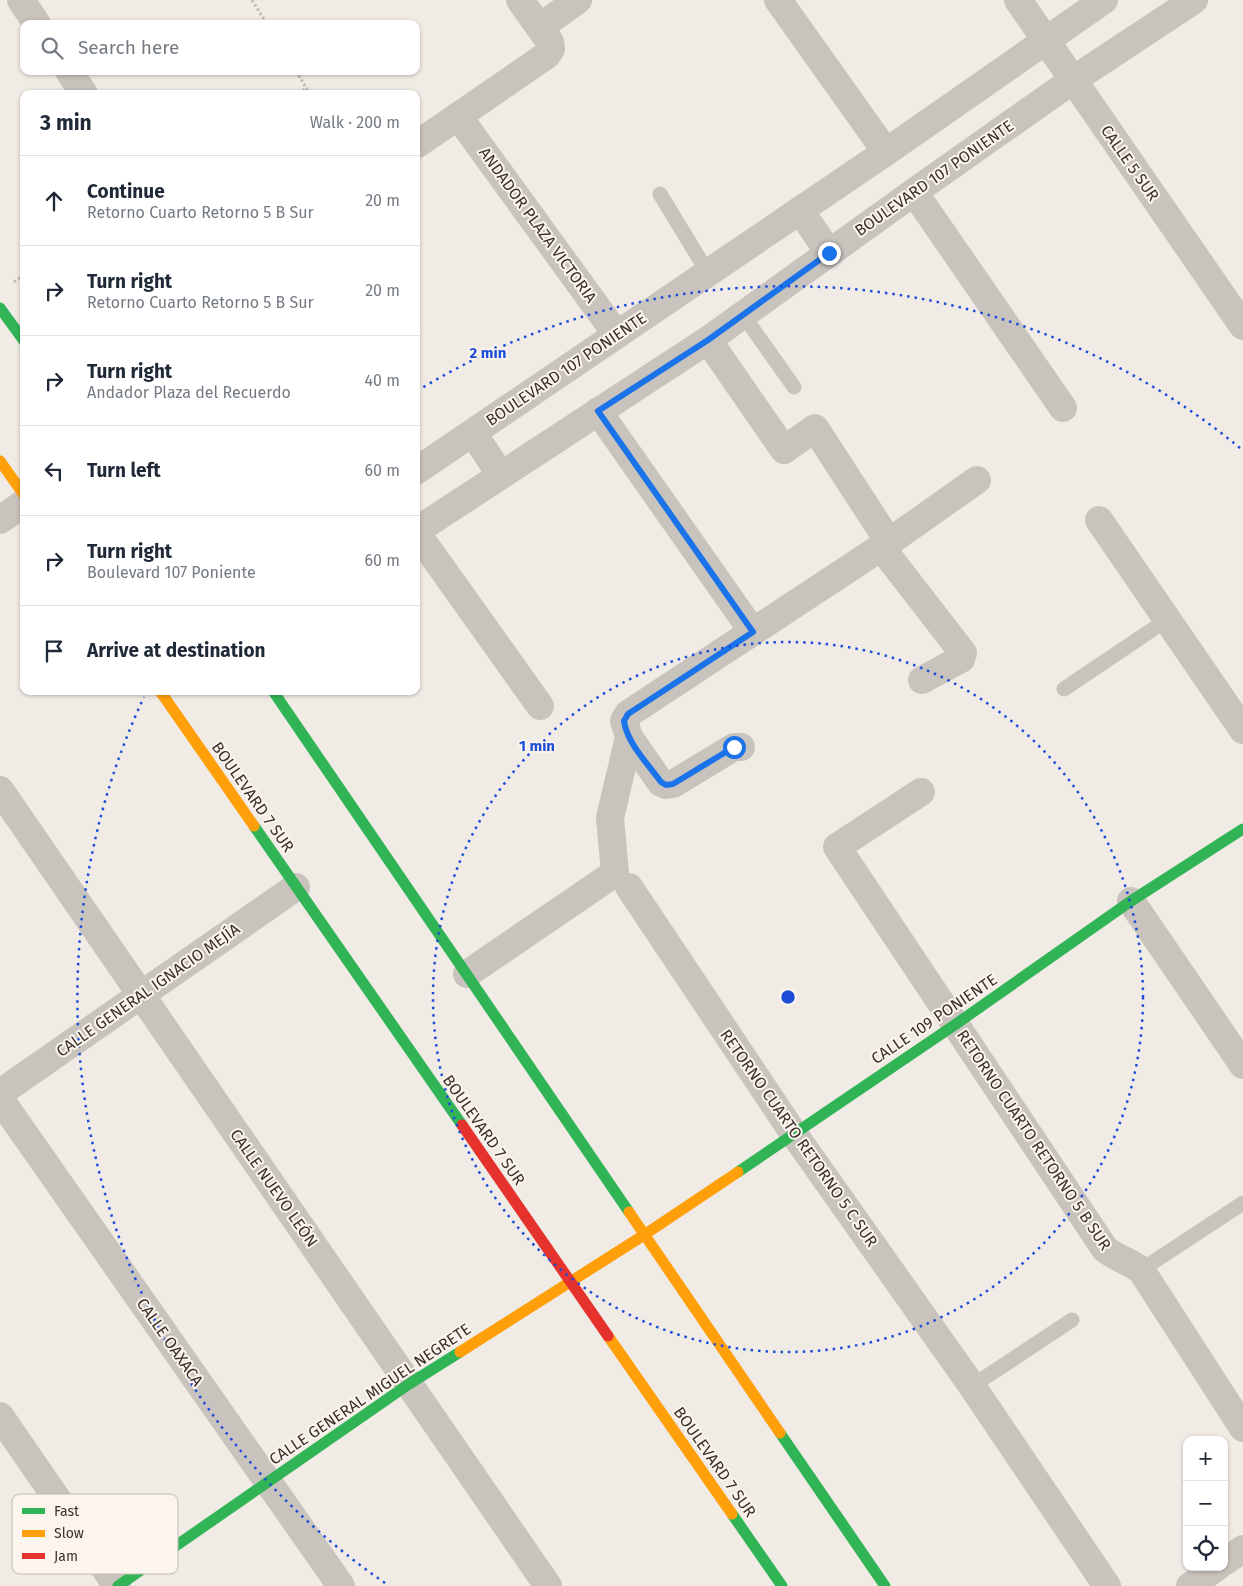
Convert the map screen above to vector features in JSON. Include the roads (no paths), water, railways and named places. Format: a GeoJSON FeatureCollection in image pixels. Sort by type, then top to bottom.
{"type":"FeatureCollection","features":[{"type":"Feature","properties":{"kind":"street"},"geometry":{"type":"LineString","coordinates":[[21,0],[34,20]]}},
{"type":"Feature","properties":{"kind":"street"},"geometry":{"type":"LineString","coordinates":[[420,142],[547,56],[546,38],[520,0]]}},
{"type":"Feature","properties":{"kind":"street"},"geometry":{"type":"LineString","coordinates":[[546,38],[578,0]]}},
{"type":"Feature","properties":{"kind":"street"},"geometry":{"type":"LineString","coordinates":[[778,0],[886,152]]}},
{"type":"Feature","properties":{"kind":"street","name":"CALLE 5 SUR"},"geometry":{"type":"LineString","coordinates":[[1018,0],[1243,326]]}},
{"type":"Feature","properties":{"kind":"street","name":"BOULEVARD 107 PONIENTE"},"geometry":{"type":"LineString","coordinates":[[420,468],[886,152],[1104,0]]}},
{"type":"Feature","properties":{"kind":"street","name":"BOULEVARD 107 PONIENTE"},"geometry":{"type":"LineString","coordinates":[[420,529],[500,474],[708,340],[1073,80],[1194,0]]}},
{"type":"Feature","properties":{"kind":"street"},"geometry":{"type":"LineString","coordinates":[[71,75],[81,90]]}},
{"type":"Feature","properties":{"kind":"street","name":"ANDADOR PLAZA VICTORIA"},"geometry":{"type":"LineString","coordinates":[[458,116],[617,335]]}},
{"type":"Feature","properties":{"kind":"street"},"geometry":{"type":"LineString","coordinates":[[914,192],[1063,408]]}},
{"type":"Feature","properties":{"kind":"street"},"geometry":{"type":"LineString","coordinates":[[800,210],[829,253]]}},
{"type":"Feature","properties":{"kind":"street"},"geometry":{"type":"LineString","coordinates":[[0,308],[20,336]]}},
{"type":"Feature","properties":{"kind":"street"},"geometry":{"type":"LineString","coordinates":[[708,340],[784,450],[815,428],[885,544],[962,649],[961,659],[922,680]]}},
{"type":"Feature","properties":{"kind":"street"},"geometry":{"type":"LineString","coordinates":[[598,411],[753,632]]}},
{"type":"Feature","properties":{"kind":"street","name":"BOULEVARD 107 PONIENTE"},"geometry":{"type":"LineString","coordinates":[[473,433],[500,474]]}},
{"type":"Feature","properties":{"kind":"street"},"geometry":{"type":"LineString","coordinates":[[0,461],[20,489]]}},
{"type":"Feature","properties":{"kind":"street"},"geometry":{"type":"LineString","coordinates":[[467,974],[615,873],[610,818],[628,714],[885,544],[977,480]]}},
{"type":"Feature","properties":{"kind":"street"},"geometry":{"type":"LineString","coordinates":[[0,520],[20,506]]}},
{"type":"Feature","properties":{"kind":"street"},"geometry":{"type":"LineString","coordinates":[[1099,520],[1243,730]]}},
{"type":"Feature","properties":{"kind":"street"},"geometry":{"type":"LineString","coordinates":[[420,538],[540,706]]}},
{"type":"Feature","properties":{"kind":"street","name":"BOULEVARD 7 SUR"},"geometry":{"type":"LineString","coordinates":[[171,695],[296,888],[782,1586]]}},
{"type":"Feature","properties":{"kind":"street"},"geometry":{"type":"LineString","coordinates":[[276,695],[885,1586]]}},
{"type":"Feature","properties":{"kind":"street"},"geometry":{"type":"LineString","coordinates":[[626,729],[661,782],[666,785],[673,784],[734,747],[741,747]]}},
{"type":"Feature","properties":{"kind":"street","name":"CALLE NUEVO LEÓN"},"geometry":{"type":"LineString","coordinates":[[0,790],[548,1586]]}},
{"type":"Feature","properties":{"kind":"street","name":"RETORNO CUARTO RETORNO 5 B SUR"},"geometry":{"type":"LineString","coordinates":[[921,792],[837,848],[1105,1249],[1114,1256],[1131,1263],[1141,1270]]}},
{"type":"Feature","properties":{"kind":"street","name":"CALLE 109 PONIENTE"},"geometry":{"type":"LineString","coordinates":[[644,1235],[956,1024],[1131,901],[1243,829]]}},
{"type":"Feature","properties":{"kind":"street","name":"RETORNO CUARTO RETORNO 5 C SUR"},"geometry":{"type":"LineString","coordinates":[[629,887],[794,1134],[972,1386],[1107,1586]]}},
{"type":"Feature","properties":{"kind":"street","name":"CALLE GENERAL IGNACIO MEJÍA"},"geometry":{"type":"LineString","coordinates":[[0,1093],[296,888]]}},
{"type":"Feature","properties":{"kind":"street"},"geometry":{"type":"LineString","coordinates":[[1131,901],[1243,1065]]}},
{"type":"Feature","properties":{"kind":"street","name":"CALLE OAXACA"},"geometry":{"type":"LineString","coordinates":[[0,1098],[341,1586]]}},
{"type":"Feature","properties":{"kind":"street","name":"CALLE GENERAL MIGUEL NEGRETE"},"geometry":{"type":"LineString","coordinates":[[178,1544],[409,1384],[644,1235]]}},
{"type":"Feature","properties":{"kind":"street"},"geometry":{"type":"LineString","coordinates":[[1141,1270],[1243,1428]]}},
{"type":"Feature","properties":{"kind":"street"},"geometry":{"type":"LineString","coordinates":[[0,1416],[54,1494]]}},
{"type":"Feature","properties":{"kind":"street"},"geometry":{"type":"LineString","coordinates":[[1228,1559],[1243,1549]]}},
{"type":"Feature","properties":{"kind":"street"},"geometry":{"type":"LineString","coordinates":[[1190,1586],[1211,1571]]}},
{"type":"Feature","properties":{"kind":"street"},"geometry":{"type":"LineString","coordinates":[[110,1574],[118,1586]]}},
{"type":"Feature","properties":{"kind":"street","name":"CALLE GENERAL MIGUEL NEGRETE"},"geometry":{"type":"LineString","coordinates":[[118,1586],[135,1574]]}},
{"type":"Feature","properties":{"kind":"lane"},"geometry":{"type":"LineString","coordinates":[[660,194],[708,273]]}},
{"type":"Feature","properties":{"kind":"lane"},"geometry":{"type":"LineString","coordinates":[[743,314],[794,388]]}},
{"type":"Feature","properties":{"kind":"lane"},"geometry":{"type":"LineString","coordinates":[[1064,689],[1168,619]]}},
{"type":"Feature","properties":{"kind":"lane"},"geometry":{"type":"LineString","coordinates":[[1141,1270],[1243,1203]]}},
{"type":"Feature","properties":{"kind":"lane"},"geometry":{"type":"LineString","coordinates":[[972,1386],[1072,1320]]}}]}
